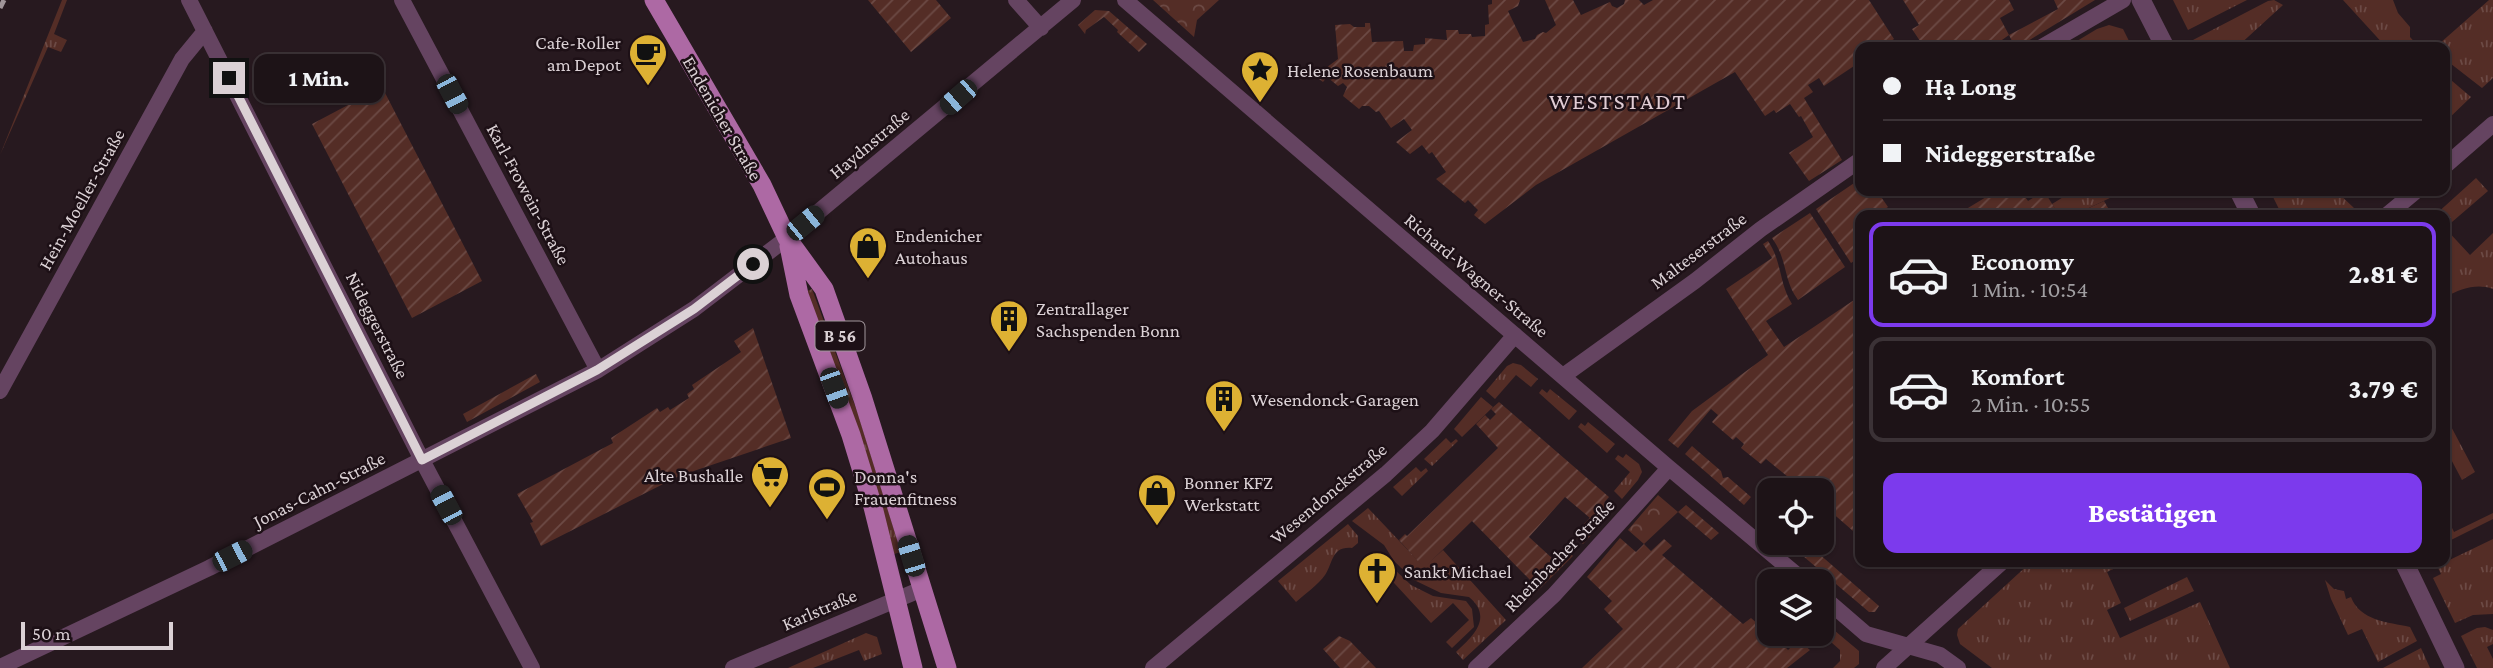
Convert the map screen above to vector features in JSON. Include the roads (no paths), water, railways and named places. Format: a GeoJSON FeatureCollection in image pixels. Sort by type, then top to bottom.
{"type":"FeatureCollection","features":[{"type":"Feature","properties":{"kind":"main road","name":"Endenicher Straße"},"geometry":{"type":"LineString","coordinates":[[654,0],[762,185],[787,238],[824,289],[863,399],[947,668]]}},
{"type":"Feature","properties":{"kind":"main road","name":"Endenicher Straße"},"geometry":{"type":"LineString","coordinates":[[787,238],[799,295],[855,447],[873,507],[913,668]]}},
{"type":"Feature","properties":{"kind":"street","name":"Nideggerstraße"},"geometry":{"type":"LineString","coordinates":[[189,0],[422,460],[532,668]]}},
{"type":"Feature","properties":{"kind":"street","name":"Karl-Frowein-Straße"},"geometry":{"type":"LineString","coordinates":[[402,0],[597,370]]}},
{"type":"Feature","properties":{"kind":"street"},"geometry":{"type":"LineString","coordinates":[[1016,0],[1041,28]]}},
{"type":"Feature","properties":{"kind":"street","name":"Haydnstraße"},"geometry":{"type":"LineString","coordinates":[[787,238],[1073,0]]}},
{"type":"Feature","properties":{"kind":"street","name":"Richard-Wagner-Straße"},"geometry":{"type":"LineString","coordinates":[[1125,0],[1790,569]]}},
{"type":"Feature","properties":{"kind":"street"},"geometry":{"type":"LineString","coordinates":[[2051,42],[2123,0]]}},
{"type":"Feature","properties":{"kind":"street"},"geometry":{"type":"LineString","coordinates":[[2141,0],[2162,42]]}},
{"type":"Feature","properties":{"kind":"street","name":"Hein-Moeller-Straße"},"geometry":{"type":"LineString","coordinates":[[0,391],[182,59],[205,31]]}},
{"type":"Feature","properties":{"kind":"street"},"geometry":{"type":"LineString","coordinates":[[2450,162],[2493,124]]}},
{"type":"Feature","properties":{"kind":"street","name":"Malteserstraße"},"geometry":{"type":"LineString","coordinates":[[1563,376],[1695,281],[1772,221],[1855,163]]}},
{"type":"Feature","properties":{"kind":"street"},"geometry":{"type":"LineString","coordinates":[[2393,210],[2410,196]]}},
{"type":"Feature","properties":{"kind":"street","name":"Jonas-Cahn-Straße"},"geometry":{"type":"LineString","coordinates":[[0,667],[209,568],[597,370],[694,309],[787,238]]}},
{"type":"Feature","properties":{"kind":"street","name":"Wesendonckstraße"},"geometry":{"type":"LineString","coordinates":[[1153,668],[1386,474],[1433,431],[1515,335]]}},
{"type":"Feature","properties":{"kind":"street","name":"Rheinbacher Straße"},"geometry":{"type":"LineString","coordinates":[[1476,668],[1555,595],[1669,468]]}},
{"type":"Feature","properties":{"kind":"street"},"geometry":{"type":"LineString","coordinates":[[1884,668],[1996,567]]}},
{"type":"Feature","properties":{"kind":"street"},"geometry":{"type":"LineString","coordinates":[[2405,567],[2455,668]]}},
{"type":"Feature","properties":{"kind":"street","name":"Karlstraße"},"geometry":{"type":"LineString","coordinates":[[733,668],[922,589]]}},
{"type":"Feature","properties":{"kind":"street"},"geometry":{"type":"LineString","coordinates":[[1834,606],[1866,634],[1940,655],[1958,668]]}},
{"type":"Feature","properties":{"kind":"railway"},"geometry":{"type":"LineString","coordinates":[[0,8],[4,0]]}},
{"type":"Feature","properties":{"kind":"place","name":"Cafe-Roller am Depot"},"geometry":{"type":"Point","coordinates":[648,87]}},
{"type":"Feature","properties":{"kind":"place","name":"Helene Rosenbaum"},"geometry":{"type":"Point","coordinates":[1260,104]}},
{"type":"Feature","properties":{"kind":"place","name":"Endenicher Autohaus"},"geometry":{"type":"Point","coordinates":[868,280]}},
{"type":"Feature","properties":{"kind":"place","name":"Zentrallager Sachspenden Bonn"},"geometry":{"type":"Point","coordinates":[1009,353]}},
{"type":"Feature","properties":{"kind":"place","name":"Wesendonck-Garagen"},"geometry":{"type":"Point","coordinates":[1224,433]}},
{"type":"Feature","properties":{"kind":"place","name":"Alte Bushalle"},"geometry":{"type":"Point","coordinates":[770,509]}},
{"type":"Feature","properties":{"kind":"place","name":"Donna's Frauenfitness"},"geometry":{"type":"Point","coordinates":[827,521]}},
{"type":"Feature","properties":{"kind":"place","name":"Bonner KFZ Werkstatt"},"geometry":{"type":"Point","coordinates":[1157,527]}},
{"type":"Feature","properties":{"kind":"place","name":"Sankt Michael"},"geometry":{"type":"Point","coordinates":[1377,605]}},
{"type":"Feature","properties":{"kind":"district","name":"WESTSTADT"},"geometry":{"type":"Point","coordinates":[1618,101]}}]}
